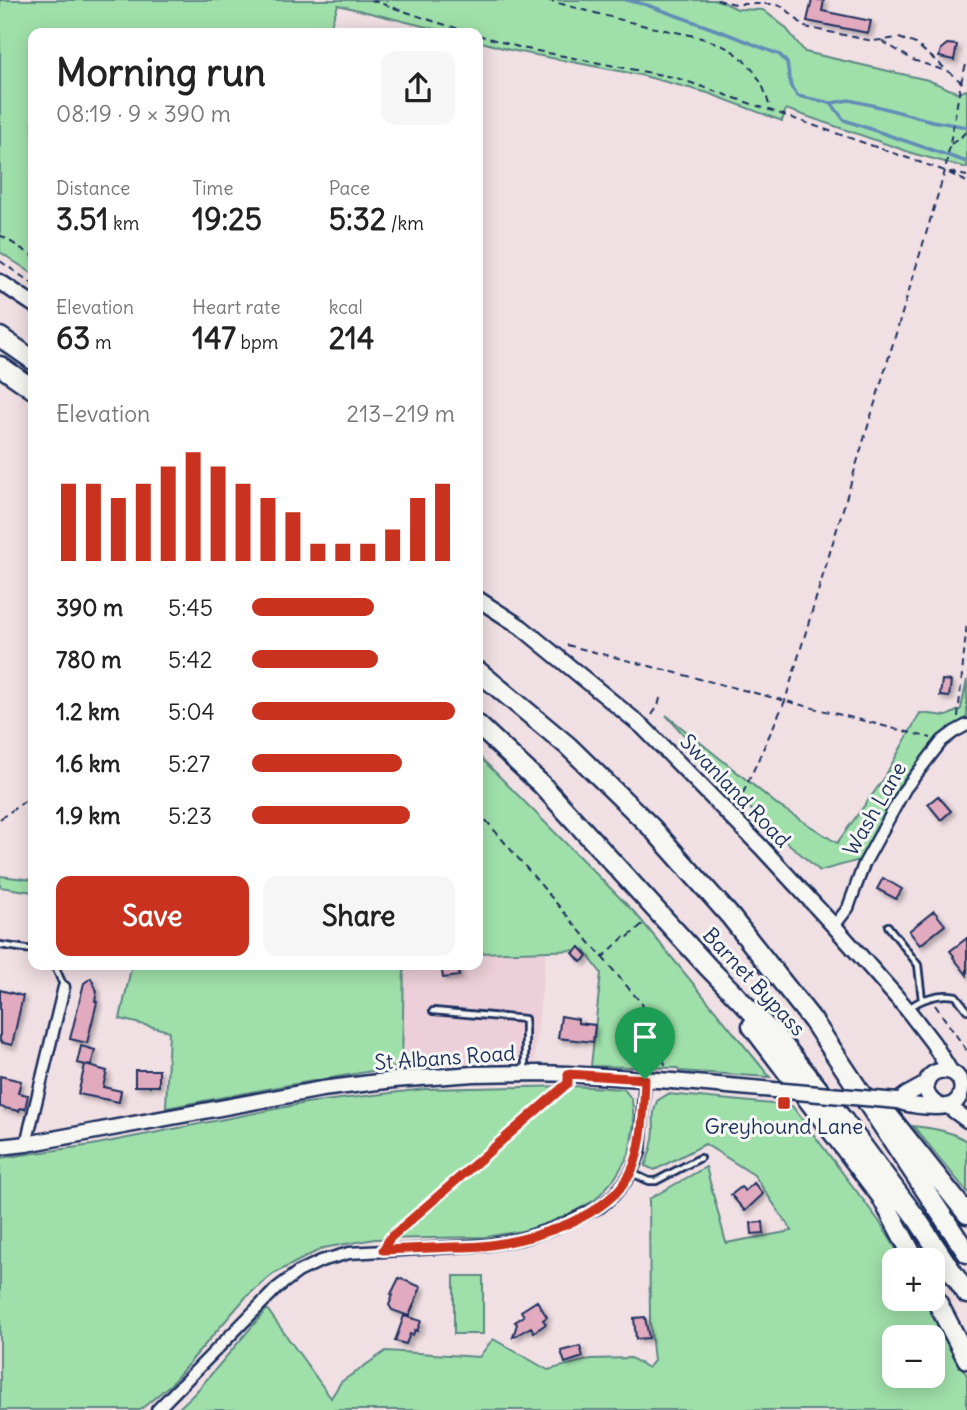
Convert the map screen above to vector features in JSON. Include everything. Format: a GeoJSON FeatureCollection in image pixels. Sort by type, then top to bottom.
{"type":"FeatureCollection","features":[{"type":"Feature","properties":{"kind":"highway"},"geometry":{"type":"LineString","coordinates":[[0,337],[28,357]]}},
{"type":"Feature","properties":{"kind":"highway"},"geometry":{"type":"LineString","coordinates":[[0,366],[28,386]]}},
{"type":"Feature","properties":{"kind":"highway","name":"Barnet Bypass"},"geometry":{"type":"LineString","coordinates":[[483,675],[568,746],[652,828],[730,916],[814,1021],[967,1253]]}},
{"type":"Feature","properties":{"kind":"highway","name":"Barnet Bypass"},"geometry":{"type":"LineString","coordinates":[[483,730],[542,785],[708,967],[780,1041],[917,1219],[967,1294]]}},
{"type":"Feature","properties":{"kind":"highway"},"geometry":{"type":"LineString","coordinates":[[708,967],[880,1196],[908,1248]]}},
{"type":"Feature","properties":{"kind":"highway"},"geometry":{"type":"LineString","coordinates":[[814,1021],[967,1214]]}},
{"type":"Feature","properties":{"kind":"highway"},"geometry":{"type":"LineString","coordinates":[[942,1311],[967,1359]]}},
{"type":"Feature","properties":{"kind":"street"},"geometry":{"type":"LineString","coordinates":[[0,282],[28,301]]}},
{"type":"Feature","properties":{"kind":"street","name":"Swanland Road"},"geometry":{"type":"LineString","coordinates":[[483,602],[521,627],[643,727],[761,847],[907,1009],[933,1043],[943,1072]]}},
{"type":"Feature","properties":{"kind":"street","name":"Wash Lane"},"geometry":{"type":"LineString","coordinates":[[834,926],[848,908],[864,864],[905,789],[942,741],[967,725]]}},
{"type":"Feature","properties":{"kind":"street"},"geometry":{"type":"LineString","coordinates":[[26,1144],[64,987]]}},
{"type":"Feature","properties":{"kind":"street"},"geometry":{"type":"LineString","coordinates":[[945,1106],[961,1095],[964,1085],[955,1074],[943,1072],[928,1079],[927,1095],[930,1100],[967,1120]]}},
{"type":"Feature","properties":{"kind":"street","name":"St Albans Road"},"geometry":{"type":"LineString","coordinates":[[0,1147],[323,1089],[473,1074],[568,1074],[645,1079],[898,1101],[908,1105],[945,1106]]}},
{"type":"Feature","properties":{"kind":"street"},"geometry":{"type":"LineString","coordinates":[[157,1410],[277,1288],[298,1272],[321,1261],[349,1253],[488,1245],[520,1239],[578,1219],[600,1207],[614,1195],[631,1173],[639,1152],[645,1079]]}},
{"type":"Feature","properties":{"kind":"street"},"geometry":{"type":"LineString","coordinates":[[898,1101],[926,1084]]}},
{"type":"Feature","properties":{"kind":"lane"},"geometry":{"type":"LineString","coordinates":[[888,926],[918,965],[922,1000]]}},
{"type":"Feature","properties":{"kind":"lane"},"geometry":{"type":"LineString","coordinates":[[0,945],[28,949]]}},
{"type":"Feature","properties":{"kind":"lane"},"geometry":{"type":"LineString","coordinates":[[57,970],[64,987]]}},
{"type":"Feature","properties":{"kind":"lane"},"geometry":{"type":"LineString","coordinates":[[907,1009],[922,1000],[945,994],[956,996],[967,1010]]}},
{"type":"Feature","properties":{"kind":"lane"},"geometry":{"type":"LineString","coordinates":[[433,1011],[525,1019],[525,1074]]}},
{"type":"Feature","properties":{"kind":"lane"},"geometry":{"type":"LineString","coordinates":[[631,1173],[656,1181],[700,1158]]}},
{"type":"Feature","properties":{"kind":"path"},"geometry":{"type":"LineString","coordinates":[[372,0],[458,28]]}},
{"type":"Feature","properties":{"kind":"path"},"geometry":{"type":"LineString","coordinates":[[547,0],[724,47],[738,55],[756,74],[766,92],[770,110]]}},
{"type":"Feature","properties":{"kind":"path"},"geometry":{"type":"LineString","coordinates":[[717,0],[736,4],[775,4],[785,8],[805,27],[873,41],[899,38],[916,44],[961,82]]}},
{"type":"Feature","properties":{"kind":"path"},"geometry":{"type":"LineString","coordinates":[[483,36],[522,48],[677,78],[945,171],[967,176]]}},
{"type":"Feature","properties":{"kind":"path"},"geometry":{"type":"LineString","coordinates":[[881,40],[913,60],[950,72]]}},
{"type":"Feature","properties":{"kind":"path"},"geometry":{"type":"LineString","coordinates":[[737,805],[785,701],[945,171],[967,61]]}},
{"type":"Feature","properties":{"kind":"path"},"geometry":{"type":"LineString","coordinates":[[961,82],[967,81]]}},
{"type":"Feature","properties":{"kind":"path"},"geometry":{"type":"LineString","coordinates":[[950,144],[967,130]]}},
{"type":"Feature","properties":{"kind":"path"},"geometry":{"type":"LineString","coordinates":[[945,171],[967,182]]}},
{"type":"Feature","properties":{"kind":"path"},"geometry":{"type":"LineString","coordinates":[[0,235],[28,253]]}},
{"type":"Feature","properties":{"kind":"path"},"geometry":{"type":"LineString","coordinates":[[0,261],[28,281]]}},
{"type":"Feature","properties":{"kind":"path"},"geometry":{"type":"LineString","coordinates":[[954,732],[967,622]]}},
{"type":"Feature","properties":{"kind":"path"},"geometry":{"type":"LineString","coordinates":[[560,644],[942,741]]}},
{"type":"Feature","properties":{"kind":"path"},"geometry":{"type":"LineString","coordinates":[[643,727],[658,706],[661,695]]}},
{"type":"Feature","properties":{"kind":"path"},"geometry":{"type":"LineString","coordinates":[[0,819],[28,799]]}},
{"type":"Feature","properties":{"kind":"path"},"geometry":{"type":"LineString","coordinates":[[483,817],[642,1004],[672,1081]]}},
{"type":"Feature","properties":{"kind":"path"},"geometry":{"type":"LineString","coordinates":[[602,958],[626,935],[628,937],[643,924]]}},
{"type":"Feature","properties":{"kind":"path"},"geometry":{"type":"LineString","coordinates":[[930,998],[967,1051]]}},
{"type":"Feature","properties":{"kind":"path"},"geometry":{"type":"LineString","coordinates":[[383,1250],[390,1238],[568,1083],[568,1074]]}},
{"type":"Feature","properties":{"kind":"shaded area"},"geometry":{"type":"Polygon","coordinates":[[[546,951],[534,1062],[402,1066],[404,970],[483,970],[483,953],[546,951]]]}},
{"type":"Feature","properties":{"kind":"green space"},"geometry":{"type":"Polygon","coordinates":[[[0,0],[719,0],[737,9],[763,10],[785,27],[805,52],[928,80],[958,93],[967,90],[967,168],[915,154],[786,109],[782,121],[708,93],[640,75],[483,42],[483,28],[431,28],[338,5],[330,28],[28,28],[28,271],[0,252],[0,0]]]}},
{"type":"Feature","properties":{"kind":"green space"},"geometry":{"type":"Polygon","coordinates":[[[967,680],[967,717],[949,731],[919,764],[893,801],[860,860],[820,871],[758,817],[666,715],[779,806],[837,843],[883,780],[920,713],[947,716],[961,709],[967,680]]]}},
{"type":"Feature","properties":{"kind":"green space"},"geometry":{"type":"Polygon","coordinates":[[[483,760],[636,914],[770,1077],[679,1071],[677,1068],[591,1066],[601,973],[584,950],[483,953],[483,760]]]}},
{"type":"Feature","properties":{"kind":"green space"},"geometry":{"type":"Polygon","coordinates":[[[0,876],[28,879],[28,891],[0,887],[0,876]]]}},
{"type":"Feature","properties":{"kind":"green space"},"geometry":{"type":"Polygon","coordinates":[[[131,970],[404,970],[402,1066],[166,1108],[169,1031],[120,1019],[131,970]]]}},
{"type":"Feature","properties":{"kind":"green space"},"geometry":{"type":"Polygon","coordinates":[[[572,1086],[624,1089],[632,1100],[634,1123],[629,1154],[615,1178],[595,1200],[566,1216],[528,1230],[485,1237],[375,1239],[323,1248],[273,1274],[246,1297],[171,1384],[140,1410],[0,1410],[0,1158],[92,1145],[306,1103],[425,1089],[572,1086]]]}},
{"type":"Feature","properties":{"kind":"green space"},"geometry":{"type":"Polygon","coordinates":[[[668,1094],[792,1106],[879,1221],[896,1248],[882,1248],[882,1311],[932,1311],[939,1325],[882,1325],[882,1388],[945,1388],[945,1336],[967,1376],[967,1410],[177,1410],[196,1392],[267,1309],[331,1398],[341,1382],[386,1351],[479,1357],[493,1339],[548,1370],[591,1359],[631,1358],[648,1368],[654,1361],[650,1322],[649,1199],[706,1167],[726,1243],[792,1231],[754,1175],[705,1144],[655,1170],[645,1166],[653,1140],[657,1101],[668,1094]]]}},
{"type":"Feature","properties":{"kind":"green space"},"geometry":{"type":"Polygon","coordinates":[[[913,1126],[941,1130],[967,1141],[967,1192],[913,1126]]]}},
{"type":"Feature","properties":{"kind":"green space"},"geometry":{"type":"Polygon","coordinates":[[[454,1276],[483,1276],[483,1334],[454,1334],[454,1276]]]}},
{"type":"Feature","properties":{"kind":"building"},"geometry":{"type":"Polygon","coordinates":[[[812,0],[824,0],[822,11],[871,21],[868,33],[807,21],[812,0]]]}},
{"type":"Feature","properties":{"kind":"building"},"geometry":{"type":"Polygon","coordinates":[[[947,44],[957,45],[954,60],[939,57],[941,49],[947,44]]]}},
{"type":"Feature","properties":{"kind":"building"},"geometry":{"type":"Polygon","coordinates":[[[942,680],[951,681],[949,697],[940,696],[942,680]]]}},
{"type":"Feature","properties":{"kind":"building"},"geometry":{"type":"Polygon","coordinates":[[[938,796],[951,811],[941,820],[928,804],[938,796]]]}},
{"type":"Feature","properties":{"kind":"building"},"geometry":{"type":"Polygon","coordinates":[[[883,878],[902,889],[896,899],[877,889],[883,878]]]}},
{"type":"Feature","properties":{"kind":"building"},"geometry":{"type":"Polygon","coordinates":[[[934,911],[945,925],[920,945],[909,931],[934,911]]]}},
{"type":"Feature","properties":{"kind":"building"},"geometry":{"type":"Polygon","coordinates":[[[967,938],[967,975],[950,951],[967,938]]]}},
{"type":"Feature","properties":{"kind":"building"},"geometry":{"type":"Polygon","coordinates":[[[580,947],[588,956],[581,962],[573,953],[580,947]]]}},
{"type":"Feature","properties":{"kind":"building"},"geometry":{"type":"Polygon","coordinates":[[[442,970],[458,970],[459,976],[443,978],[442,970]]]}},
{"type":"Feature","properties":{"kind":"building"},"geometry":{"type":"Polygon","coordinates":[[[91,978],[97,991],[97,1002],[87,1043],[70,1039],[84,983],[91,978]]]}},
{"type":"Feature","properties":{"kind":"building"},"geometry":{"type":"Polygon","coordinates":[[[0,990],[23,996],[12,1045],[0,1042],[0,990]]]}},
{"type":"Feature","properties":{"kind":"building"},"geometry":{"type":"Polygon","coordinates":[[[561,1016],[578,1019],[578,1023],[595,1025],[593,1042],[558,1038],[561,1016]]]}},
{"type":"Feature","properties":{"kind":"building"},"geometry":{"type":"Polygon","coordinates":[[[81,1046],[95,1050],[91,1066],[77,1063],[81,1046]]]}},
{"type":"Feature","properties":{"kind":"building"},"geometry":{"type":"Polygon","coordinates":[[[85,1065],[107,1071],[103,1087],[121,1091],[119,1102],[78,1094],[85,1065]]]}},
{"type":"Feature","properties":{"kind":"building"},"geometry":{"type":"Polygon","coordinates":[[[135,1070],[159,1070],[159,1086],[135,1086],[135,1070]]]}},
{"type":"Feature","properties":{"kind":"building"},"geometry":{"type":"Polygon","coordinates":[[[0,1076],[21,1081],[18,1093],[28,1095],[25,1109],[20,1108],[19,1111],[0,1107],[0,1076]]]}},
{"type":"Feature","properties":{"kind":"building"},"geometry":{"type":"Polygon","coordinates":[[[754,1183],[763,1194],[745,1211],[731,1195],[741,1187],[745,1191],[754,1183]]]}},
{"type":"Feature","properties":{"kind":"building"},"geometry":{"type":"Polygon","coordinates":[[[763,1222],[764,1233],[752,1234],[751,1223],[763,1222]]]}},
{"type":"Feature","properties":{"kind":"building"},"geometry":{"type":"Polygon","coordinates":[[[399,1278],[421,1287],[409,1316],[392,1310],[389,1305],[399,1278]]]}},
{"type":"Feature","properties":{"kind":"building"},"geometry":{"type":"Polygon","coordinates":[[[537,1301],[547,1317],[543,1320],[546,1324],[534,1332],[531,1327],[513,1337],[517,1324],[515,1322],[524,1316],[521,1311],[537,1301]]]}},
{"type":"Feature","properties":{"kind":"building"},"geometry":{"type":"Polygon","coordinates":[[[404,1316],[421,1321],[417,1331],[415,1330],[413,1335],[410,1334],[406,1344],[395,1341],[404,1316]]]}},
{"type":"Feature","properties":{"kind":"building"},"geometry":{"type":"Polygon","coordinates":[[[645,1317],[649,1338],[636,1339],[634,1318],[645,1317]]]}},
{"type":"Feature","properties":{"kind":"building"},"geometry":{"type":"Polygon","coordinates":[[[580,1346],[583,1357],[565,1363],[561,1351],[580,1346]]]}},
{"type":"Feature","properties":{"kind":"waterway"},"geometry":{"type":"LineString","coordinates":[[626,0],[647,5],[780,55],[787,63],[791,87],[798,96],[831,103],[844,120],[967,162]]}},
{"type":"Feature","properties":{"kind":"waterway"},"geometry":{"type":"LineString","coordinates":[[832,103],[849,100],[967,127]]}},
{"type":"Feature","properties":{"kind":"place","name":"Greyhound Lane"},"geometry":{"type":"Point","coordinates":[784,1103]}},
{"type":"Feature","properties":{"kind":"route"},"geometry":{"type":"LineString","coordinates":[[568,1074],[645,1079],[639,1152],[625,1182],[600,1207],[578,1219],[520,1239],[488,1245],[383,1250],[390,1238],[568,1083],[568,1074]]}}]}
